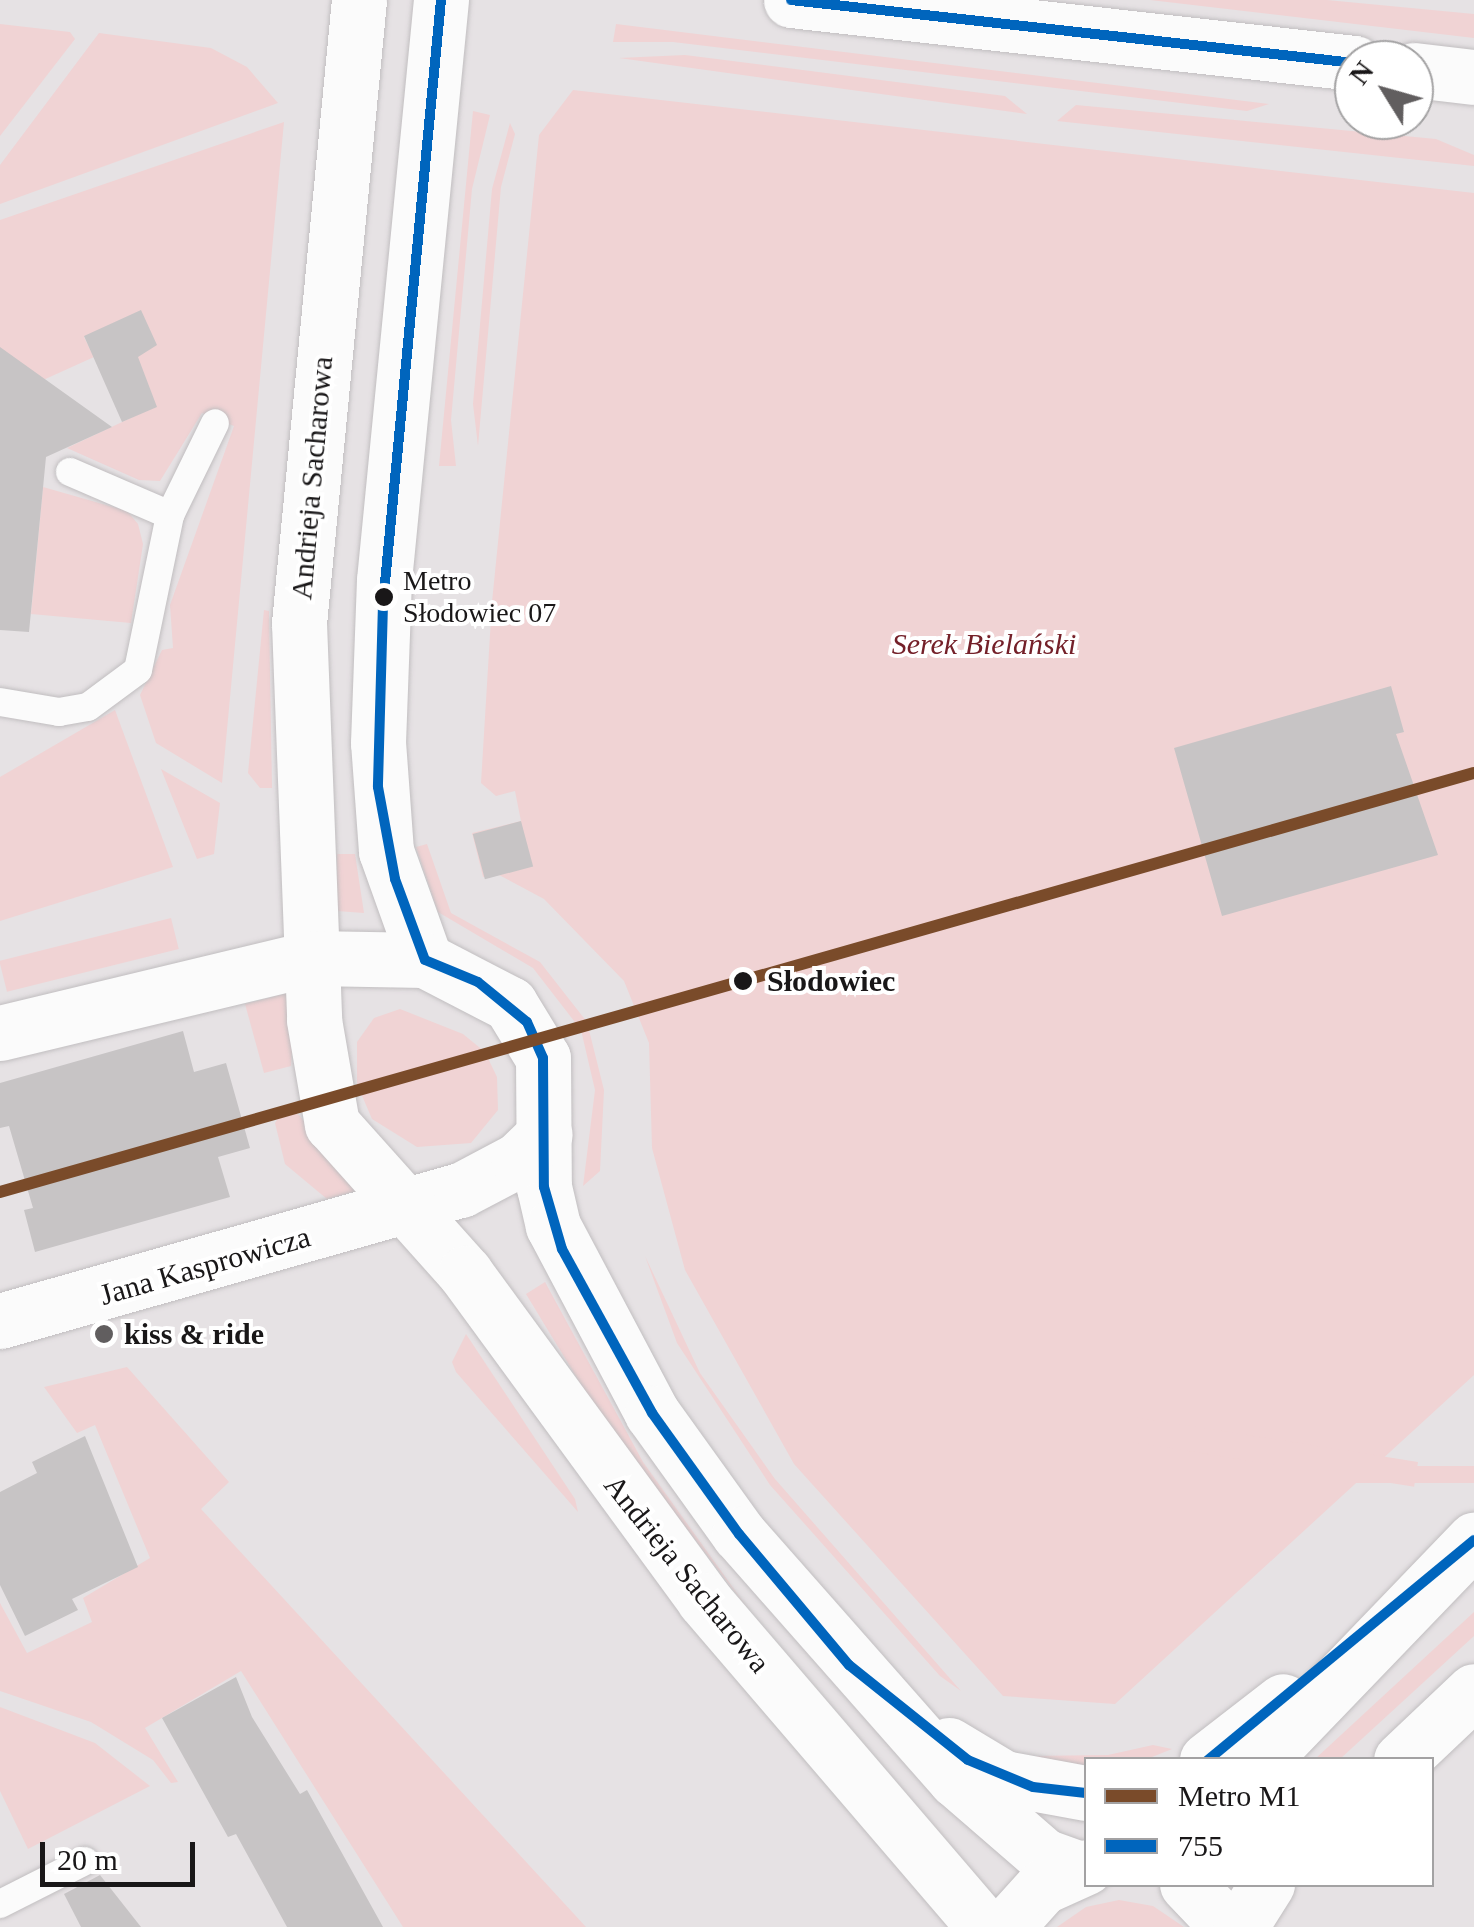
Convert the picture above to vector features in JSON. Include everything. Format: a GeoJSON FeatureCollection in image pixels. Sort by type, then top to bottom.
{"type":"FeatureCollection","features":[{"type":"Feature","properties":{"kind":"street","name":"Andrieja Sacharowa"},"geometry":{"type":"LineString","coordinates":[[312,958],[300,591],[359,0]]}},
{"type":"Feature","properties":{"kind":"street"},"geometry":{"type":"LineString","coordinates":[[425,960],[386,852],[378,744],[384,580],[441,0]]}},
{"type":"Feature","properties":{"kind":"street"},"geometry":{"type":"LineString","coordinates":[[791,0],[1334,61]]}},
{"type":"Feature","properties":{"kind":"street"},"geometry":{"type":"LineString","coordinates":[[1434,72],[1474,76]]}},
{"type":"Feature","properties":{"kind":"street"},"geometry":{"type":"LineString","coordinates":[[312,958],[320,1084],[332,1124],[408,1206],[490,1177],[545,1134]]}},
{"type":"Feature","properties":{"kind":"street"},"geometry":{"type":"LineString","coordinates":[[0,1033],[312,958],[425,960],[478,982],[528,1022],[543,1058],[553,1226],[652,1413],[849,1665],[984,1806],[1044,1856],[1083,1868]]}},
{"type":"Feature","properties":{"kind":"street","name":"Andrieja Sacharowa"},"geometry":{"type":"LineString","coordinates":[[408,1206],[704,1600],[984,1927]]}},
{"type":"Feature","properties":{"kind":"street","name":"Jana Kasprowicza"},"geometry":{"type":"LineString","coordinates":[[0,1322],[408,1206]]}},
{"type":"Feature","properties":{"kind":"street"},"geometry":{"type":"LineString","coordinates":[[1211,1757],[1425,1585],[1474,1540]]}},
{"type":"Feature","properties":{"kind":"street"},"geometry":{"type":"LineString","coordinates":[[1265,1757],[1425,1585]]}},
{"type":"Feature","properties":{"kind":"street"},"geometry":{"type":"LineString","coordinates":[[849,1665],[985,1771],[1084,1793]]}},
{"type":"Feature","properties":{"kind":"street"},"geometry":{"type":"LineString","coordinates":[[1404,1757],[1474,1691]]}},
{"type":"Feature","properties":{"kind":"street"},"geometry":{"type":"LineString","coordinates":[[1006,1927],[1042,1888],[1083,1868]]}},
{"type":"Feature","properties":{"kind":"street"},"geometry":{"type":"LineString","coordinates":[[1191,1887],[1228,1927]]}},
{"type":"Feature","properties":{"kind":"street"},"geometry":{"type":"LineString","coordinates":[[1240,1927],[1265,1887]]}},
{"type":"Feature","properties":{"kind":"lane"},"geometry":{"type":"LineString","coordinates":[[0,702],[59,712],[88,707],[138,670],[170,516],[215,423]]}},
{"type":"Feature","properties":{"kind":"lane"},"geometry":{"type":"LineString","coordinates":[[70,472],[170,516]]}},
{"type":"Feature","properties":{"kind":"lane"},"geometry":{"type":"LineString","coordinates":[[0,1904],[86,1861]]}},
{"type":"Feature","properties":{"kind":"green space"},"geometry":{"type":"Polygon","coordinates":[[[1150,0],[1327,0],[1474,14],[1474,38],[1150,0]]]}},
{"type":"Feature","properties":{"kind":"green space"},"geometry":{"type":"Polygon","coordinates":[[[0,24],[70,32],[75,39],[0,136],[0,24]]]}},
{"type":"Feature","properties":{"kind":"green space"},"geometry":{"type":"Polygon","coordinates":[[[616,24],[1269,104],[1247,111],[673,42],[613,42],[616,24]]]}},
{"type":"Feature","properties":{"kind":"green space"},"geometry":{"type":"Polygon","coordinates":[[[99,33],[211,48],[247,67],[278,103],[0,204],[0,165],[99,33]]]}},
{"type":"Feature","properties":{"kind":"green space"},"geometry":{"type":"Polygon","coordinates":[[[685,55],[1005,96],[1027,114],[619,58],[685,55]]]}},
{"type":"Feature","properties":{"kind":"green space","name":"Serek Bielański"},"geometry":{"type":"Polygon","coordinates":[[[573,90],[1474,193],[1474,1375],[1115,1704],[1003,1696],[794,1464],[685,1270],[652,1148],[649,1043],[624,981],[544,899],[499,875],[483,877],[472,833],[521,821],[515,791],[496,796],[481,783],[492,602],[539,135],[573,90]]]}},
{"type":"Feature","properties":{"kind":"green space"},"geometry":{"type":"Polygon","coordinates":[[[1076,105],[1334,129],[1334,140],[1436,139],[1474,155],[1474,166],[1057,121],[1076,105]]]}},
{"type":"Feature","properties":{"kind":"green space"},"geometry":{"type":"Polygon","coordinates":[[[473,111],[490,115],[472,189],[451,420],[456,466],[439,466],[473,111]]]}},
{"type":"Feature","properties":{"kind":"green space"},"geometry":{"type":"Polygon","coordinates":[[[284,122],[222,783],[156,743],[140,695],[162,650],[173,648],[170,605],[234,426],[202,413],[160,481],[139,480],[67,448],[156,406],[137,356],[140,312],[84,337],[94,357],[41,381],[0,351],[0,220],[284,122]]]}},
{"type":"Feature","properties":{"kind":"green space"},"geometry":{"type":"Polygon","coordinates":[[[510,123],[515,134],[501,187],[478,446],[473,404],[492,189],[510,123]]]}},
{"type":"Feature","properties":{"kind":"green space"},"geometry":{"type":"Polygon","coordinates":[[[43,487],[127,511],[138,524],[143,544],[131,623],[31,614],[43,487]]]}},
{"type":"Feature","properties":{"kind":"green space"},"geometry":{"type":"Polygon","coordinates":[[[264,610],[269,611],[272,788],[260,788],[248,773],[264,610]]]}},
{"type":"Feature","properties":{"kind":"green space"},"geometry":{"type":"Polygon","coordinates":[[[115,710],[173,867],[0,921],[0,777],[115,710]]]}},
{"type":"Feature","properties":{"kind":"green space"},"geometry":{"type":"Polygon","coordinates":[[[161,769],[220,803],[214,854],[197,859],[161,769]]]}},
{"type":"Feature","properties":{"kind":"green space"},"geometry":{"type":"Polygon","coordinates":[[[427,844],[451,913],[540,962],[587,1022],[604,1090],[600,1171],[583,1186],[595,1090],[581,1030],[533,968],[438,912],[416,847],[427,844]]]}},
{"type":"Feature","properties":{"kind":"green space"},"geometry":{"type":"Polygon","coordinates":[[[337,854],[355,854],[364,913],[337,911],[337,854]]]}},
{"type":"Feature","properties":{"kind":"green space"},"geometry":{"type":"Polygon","coordinates":[[[171,918],[179,949],[7,992],[0,961],[171,918]]]}},
{"type":"Feature","properties":{"kind":"green space"},"geometry":{"type":"Polygon","coordinates":[[[296,991],[291,1066],[264,1073],[245,1004],[296,991]]]}},
{"type":"Feature","properties":{"kind":"green space"},"geometry":{"type":"Polygon","coordinates":[[[400,1009],[463,1034],[485,1052],[497,1077],[498,1110],[471,1143],[417,1147],[372,1119],[357,1084],[357,1042],[374,1018],[400,1009]]]}},
{"type":"Feature","properties":{"kind":"green space"},"geometry":{"type":"Polygon","coordinates":[[[284,1109],[299,1115],[356,1191],[327,1199],[285,1164],[275,1123],[284,1109]]]}},
{"type":"Feature","properties":{"kind":"green space"},"geometry":{"type":"Polygon","coordinates":[[[645,1256],[700,1373],[775,1479],[961,1691],[940,1676],[770,1485],[677,1343],[645,1256]]]}},
{"type":"Feature","properties":{"kind":"green space"},"geometry":{"type":"Polygon","coordinates":[[[545,1282],[643,1462],[749,1610],[600,1416],[526,1294],[545,1282]]]}},
{"type":"Feature","properties":{"kind":"green space"},"geometry":{"type":"Polygon","coordinates":[[[466,1334],[575,1499],[578,1512],[456,1372],[452,1362],[466,1334]]]}},
{"type":"Feature","properties":{"kind":"green space"},"geometry":{"type":"Polygon","coordinates":[[[127,1367],[229,1482],[201,1509],[586,1927],[403,1927],[241,1671],[145,1728],[178,1782],[171,1783],[153,1760],[91,1722],[0,1691],[0,1603],[27,1653],[92,1622],[83,1598],[150,1558],[95,1425],[77,1433],[44,1387],[127,1367]]]}},
{"type":"Feature","properties":{"kind":"green space"},"geometry":{"type":"Polygon","coordinates":[[[1130,1416],[1418,1462],[1414,1487],[1126,1441],[1130,1416]]]}},
{"type":"Feature","properties":{"kind":"green space"},"geometry":{"type":"Polygon","coordinates":[[[1142,1466],[1474,1466],[1474,1483],[1142,1483],[1142,1466]]]}},
{"type":"Feature","properties":{"kind":"green space"},"geometry":{"type":"Polygon","coordinates":[[[1474,1612],[1474,1636],[1342,1757],[1317,1757],[1474,1612]]]}},
{"type":"Feature","properties":{"kind":"green space"},"geometry":{"type":"Polygon","coordinates":[[[0,1707],[95,1743],[150,1786],[28,1849],[0,1791],[0,1707]]]}},
{"type":"Feature","properties":{"kind":"green space"},"geometry":{"type":"Polygon","coordinates":[[[1153,1745],[1172,1749],[1152,1757],[1084,1757],[1084,1769],[1032,1756],[1108,1755],[1153,1745]]]}},
{"type":"Feature","properties":{"kind":"green space"},"geometry":{"type":"Polygon","coordinates":[[[1119,1900],[1153,1906],[1184,1927],[1057,1927],[1086,1907],[1119,1900]]]}},
{"type":"Feature","properties":{"kind":"building"},"geometry":{"type":"Polygon","coordinates":[[[141,310],[157,345],[138,357],[157,407],[122,422],[84,336],[141,310]]]}},
{"type":"Feature","properties":{"kind":"building"},"geometry":{"type":"Polygon","coordinates":[[[0,347],[112,427],[46,457],[29,632],[0,630],[0,347]]]}},
{"type":"Feature","properties":{"kind":"building"},"geometry":{"type":"Polygon","coordinates":[[[1391,686],[1404,732],[1396,734],[1438,855],[1222,916],[1174,748],[1391,686]]]}},
{"type":"Feature","properties":{"kind":"building"},"geometry":{"type":"Polygon","coordinates":[[[521,821],[533,866],[485,879],[473,834],[521,821]]]}},
{"type":"Feature","properties":{"kind":"building"},"geometry":{"type":"Polygon","coordinates":[[[183,1031],[194,1072],[226,1063],[250,1148],[218,1157],[230,1197],[35,1252],[24,1210],[33,1208],[9,1126],[0,1128],[0,1083],[183,1031]]]}},
{"type":"Feature","properties":{"kind":"building"},"geometry":{"type":"Polygon","coordinates":[[[85,1436],[138,1567],[72,1599],[78,1610],[25,1636],[0,1585],[0,1492],[37,1473],[32,1462],[85,1436]]]}},
{"type":"Feature","properties":{"kind":"building"},"geometry":{"type":"Polygon","coordinates":[[[236,1677],[252,1717],[300,1794],[307,1790],[383,1927],[287,1927],[236,1834],[228,1837],[162,1718],[236,1677]]]}},
{"type":"Feature","properties":{"kind":"building"},"geometry":{"type":"Polygon","coordinates":[[[100,1875],[141,1927],[81,1927],[64,1894],[100,1875]]]}},
{"type":"Feature","properties":{"kind":"metro line","name":"M1"},"geometry":{"type":"LineString","coordinates":[[0,1192],[1474,773]]}},
{"type":"Feature","properties":{"kind":"transit line","name":"755"},"geometry":{"type":"LineString","coordinates":[[441,0],[383,604],[378,787],[395,879],[425,960],[478,982],[527,1022],[543,1058],[544,1187],[562,1249],[652,1413],[739,1534],[849,1665],[968,1760],[1033,1787],[1084,1793]]}},
{"type":"Feature","properties":{"kind":"transit line","name":"755"},"geometry":{"type":"LineString","coordinates":[[791,0],[1334,61]]}},
{"type":"Feature","properties":{"kind":"transit line","name":"755"},"geometry":{"type":"LineString","coordinates":[[1212,1757],[1474,1540]]}},
{"type":"Feature","properties":{"kind":"place","name":"Metro Słodowiec 07"},"geometry":{"type":"Point","coordinates":[384,597]}},
{"type":"Feature","properties":{"kind":"place","name":"Słodowiec"},"geometry":{"type":"Point","coordinates":[743,981]}},
{"type":"Feature","properties":{"kind":"place","name":"kiss & ride"},"geometry":{"type":"Point","coordinates":[104,1334]}}]}
